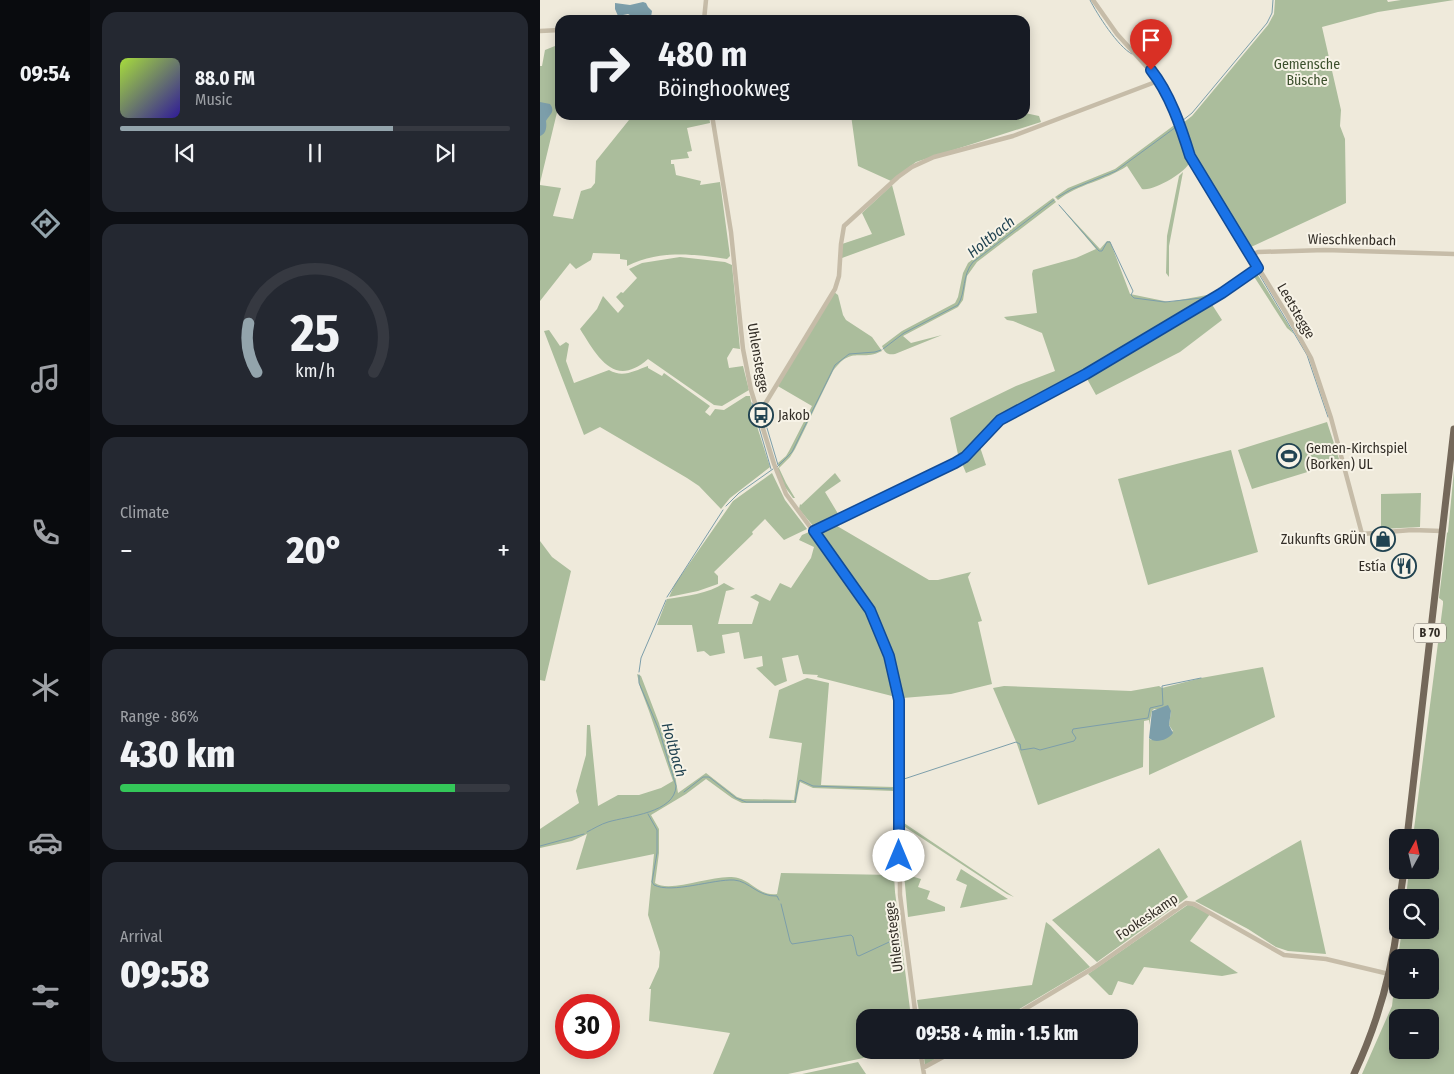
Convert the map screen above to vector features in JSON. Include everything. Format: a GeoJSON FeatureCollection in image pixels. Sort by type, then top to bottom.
{"type":"FeatureCollection","features":[{"type":"Feature","properties":{"kind":"main road","name":"B 70"},"geometry":{"type":"LineString","coordinates":[[1408,829],[1454,429]]}},
{"type":"Feature","properties":{"kind":"main road"},"geometry":{"type":"LineString","coordinates":[[1354,1074],[1376,1023],[1389,974]]}},
{"type":"Feature","properties":{"kind":"street"},"geometry":{"type":"LineString","coordinates":[[704,15],[706,0]]}},
{"type":"Feature","properties":{"kind":"street","name":"Leetstegge"},"geometry":{"type":"LineString","coordinates":[[1093,0],[1106,20],[1151,70],[1158,81],[1175,115],[1190,156],[1286,313],[1311,358],[1331,418],[1362,534],[1412,530],[1442,531]]}},
{"type":"Feature","properties":{"kind":"street"},"geometry":{"type":"LineString","coordinates":[[540,31],[555,30]]}},
{"type":"Feature","properties":{"kind":"street"},"geometry":{"type":"LineString","coordinates":[[758,412],[835,289],[839,276],[844,226],[898,177],[925,160],[1013,136],[1158,81]]}},
{"type":"Feature","properties":{"kind":"street","name":"Uhlenstegge"},"geometry":{"type":"LineString","coordinates":[[713,120],[732,239],[743,349],[758,412],[774,464],[786,494],[870,610],[889,656],[899,700],[900,895],[915,1009]]}},
{"type":"Feature","properties":{"kind":"street","name":"Wieschkenbach"},"geometry":{"type":"LineString","coordinates":[[1251,255],[1258,252],[1325,250],[1454,254]]}},
{"type":"Feature","properties":{"kind":"street"},"geometry":{"type":"LineString","coordinates":[[814,531],[955,463],[965,457],[1000,420],[1086,374],[1222,293],[1258,268]]}},
{"type":"Feature","properties":{"kind":"street","name":"Fookeskamp"},"geometry":{"type":"LineString","coordinates":[[1025,1009],[1094,967],[1186,903],[1194,904],[1284,955],[1326,959],[1389,974]]}},
{"type":"Feature","properties":{"kind":"street"},"geometry":{"type":"LineString","coordinates":[[923,1071],[942,1059]]}},
{"type":"Feature","properties":{"kind":"green space","name":"Gemensche Büsche"},"geometry":{"type":"Polygon","coordinates":[[[1275,0],[1387,0],[1388,2],[1401,0],[1454,0],[1378,12],[1322,27],[1341,110],[1340,126],[1345,139],[1346,203],[1251,247],[1197,158],[1183,123],[1192,116],[1268,25],[1274,14],[1275,0]]]}},
{"type":"Feature","properties":{"kind":"green space"},"geometry":{"type":"Polygon","coordinates":[[[555,46],[555,120],[540,183],[540,66],[542,66],[545,50],[555,46]]]}},
{"type":"Feature","properties":{"kind":"green space"},"geometry":{"type":"Polygon","coordinates":[[[1030,114],[1039,116],[1041,122],[916,162],[891,181],[858,166],[852,120],[1030,120],[1030,114]]]}},
{"type":"Feature","properties":{"kind":"green space"},"geometry":{"type":"Polygon","coordinates":[[[629,120],[710,120],[710,123],[687,128],[692,151],[687,152],[689,158],[671,160],[671,164],[674,164],[676,175],[701,181],[700,185],[720,182],[730,256],[727,259],[689,255],[664,255],[652,257],[627,266],[627,260],[620,259],[620,254],[593,253],[591,260],[576,269],[570,263],[540,301],[540,185],[561,188],[553,216],[573,219],[581,191],[591,188],[595,183],[596,161],[629,120]]]}},
{"type":"Feature","properties":{"kind":"green space"},"geometry":{"type":"Polygon","coordinates":[[[1175,126],[1190,162],[1182,171],[1169,180],[1154,187],[1142,189],[1127,166],[1074,190],[1058,200],[1055,197],[1068,188],[1115,169],[1175,126]]]}},
{"type":"Feature","properties":{"kind":"green space"},"geometry":{"type":"Polygon","coordinates":[[[1183,172],[1169,246],[1169,277],[1166,273],[1167,236],[1179,176],[1183,172]]]}},
{"type":"Feature","properties":{"kind":"green space"},"geometry":{"type":"Polygon","coordinates":[[[892,185],[905,235],[842,258],[842,244],[872,234],[862,213],[892,185]]]}},
{"type":"Feature","properties":{"kind":"green space"},"geometry":{"type":"Polygon","coordinates":[[[1053,198],[1056,202],[977,262],[967,276],[963,300],[958,307],[903,336],[911,343],[942,335],[895,354],[885,352],[882,346],[902,331],[955,303],[963,273],[968,263],[1053,198]]]}},
{"type":"Feature","properties":{"kind":"green space"},"geometry":{"type":"Polygon","coordinates":[[[1059,205],[1100,249],[1107,241],[1110,241],[1130,294],[1169,302],[1207,295],[1210,298],[1061,385],[999,418],[965,456],[959,459],[950,418],[1016,386],[1055,371],[1042,333],[1007,320],[1004,317],[1037,313],[1033,270],[1076,258],[1096,249],[1059,205]]]}},
{"type":"Feature","properties":{"kind":"green space"},"geometry":{"type":"Polygon","coordinates":[[[680,257],[725,262],[732,265],[740,349],[733,348],[727,358],[729,368],[743,366],[749,390],[722,406],[714,405],[648,359],[636,367],[625,371],[616,370],[600,358],[580,329],[597,309],[603,296],[618,313],[624,306],[616,297],[621,292],[623,293],[637,278],[629,269],[642,263],[680,257]]]}},
{"type":"Feature","properties":{"kind":"green space"},"geometry":{"type":"Polygon","coordinates":[[[1256,272],[1294,334],[1287,328],[1253,275],[1256,272]]]}},
{"type":"Feature","properties":{"kind":"green space"},"geometry":{"type":"Polygon","coordinates":[[[834,292],[838,295],[846,320],[872,337],[882,351],[846,358],[833,371],[795,449],[779,468],[795,498],[793,498],[785,487],[777,469],[779,467],[778,463],[789,451],[812,406],[776,385],[834,292]]]}},
{"type":"Feature","properties":{"kind":"green space"},"geometry":{"type":"Polygon","coordinates":[[[1211,303],[1222,320],[1180,352],[1096,395],[1086,377],[1211,303]]]}},
{"type":"Feature","properties":{"kind":"green space"},"geometry":{"type":"Polygon","coordinates":[[[549,330],[560,346],[566,342],[569,344],[566,361],[574,383],[609,370],[624,374],[648,366],[648,368],[662,376],[664,373],[710,406],[705,412],[710,416],[715,409],[724,410],[746,396],[750,396],[754,417],[770,467],[730,498],[721,509],[699,486],[600,427],[584,435],[544,331],[549,330]]]}},
{"type":"Feature","properties":{"kind":"green space","name":"Gemen-Kirchspiel (Borken) UL"},"geometry":{"type":"Polygon","coordinates":[[[1327,422],[1340,462],[1252,489],[1238,450],[1327,422]]]}},
{"type":"Feature","properties":{"kind":"green space"},"geometry":{"type":"Polygon","coordinates":[[[979,444],[986,465],[966,473],[961,461],[979,444]]]}},
{"type":"Feature","properties":{"kind":"green space"},"geometry":{"type":"Polygon","coordinates":[[[1231,450],[1258,552],[1148,585],[1118,479],[1231,450]]]}},
{"type":"Feature","properties":{"kind":"green space"},"geometry":{"type":"Polygon","coordinates":[[[1454,470],[1454,1074],[1362,1074],[1389,1013],[1389,1059],[1439,1059],[1439,1009],[1391,1009],[1393,999],[1439,999],[1439,949],[1399,949],[1401,939],[1439,939],[1439,889],[1407,889],[1408,879],[1439,879],[1439,829],[1414,829],[1443,604],[1443,601],[1439,598],[1454,470]]]}},
{"type":"Feature","properties":{"kind":"green space"},"geometry":{"type":"Polygon","coordinates":[[[772,473],[785,500],[807,529],[784,540],[765,519],[752,532],[753,534],[714,572],[718,576],[718,584],[698,591],[669,597],[675,584],[733,501],[772,473]]]}},
{"type":"Feature","properties":{"kind":"green space"},"geometry":{"type":"Polygon","coordinates":[[[835,473],[841,481],[825,492],[840,517],[817,528],[814,527],[799,509],[800,504],[835,473]]]}},
{"type":"Feature","properties":{"kind":"green space"},"geometry":{"type":"Polygon","coordinates":[[[1421,493],[1420,527],[1381,529],[1381,494],[1421,493]]]}},
{"type":"Feature","properties":{"kind":"green space"},"geometry":{"type":"Polygon","coordinates":[[[832,523],[929,580],[938,580],[971,572],[968,577],[982,621],[978,622],[992,684],[951,694],[903,698],[891,648],[875,608],[820,531],[832,523]]]}},
{"type":"Feature","properties":{"kind":"green space"},"geometry":{"type":"Polygon","coordinates":[[[809,532],[849,585],[869,618],[884,656],[892,696],[817,677],[818,675],[803,674],[798,655],[782,658],[787,681],[775,686],[756,668],[763,666],[762,656],[744,659],[739,632],[722,635],[725,653],[710,656],[704,651],[697,652],[692,625],[657,625],[667,599],[704,592],[724,583],[735,589],[726,591],[718,624],[752,624],[759,602],[750,597],[756,594],[770,601],[780,583],[791,588],[811,558],[814,547],[799,540],[802,535],[809,532]]]}},
{"type":"Feature","properties":{"kind":"green space"},"geometry":{"type":"Polygon","coordinates":[[[540,541],[552,557],[571,571],[545,681],[540,680],[540,541]]]}},
{"type":"Feature","properties":{"kind":"green space"},"geometry":{"type":"Polygon","coordinates":[[[1263,667],[1275,717],[1149,775],[1149,738],[1151,740],[1173,731],[1169,725],[1171,711],[1154,709],[1149,725],[1149,720],[1144,721],[1143,767],[1038,805],[1017,744],[993,688],[1004,686],[1131,691],[1159,686],[1162,688],[1201,678],[1263,667]]]}},
{"type":"Feature","properties":{"kind":"green space"},"geometry":{"type":"Polygon","coordinates":[[[637,674],[641,676],[662,731],[675,775],[678,793],[706,773],[737,797],[743,799],[794,800],[802,743],[769,738],[779,690],[807,678],[829,683],[821,785],[894,787],[894,791],[813,788],[800,782],[796,803],[742,803],[706,779],[686,794],[651,815],[659,829],[659,853],[655,883],[663,886],[683,885],[729,877],[743,880],[765,893],[777,894],[781,873],[894,875],[910,1009],[856,1009],[856,1059],[859,1059],[788,1074],[713,1074],[730,1033],[649,1021],[651,989],[649,989],[659,967],[660,952],[648,915],[654,854],[576,870],[587,834],[572,841],[540,848],[540,829],[579,803],[576,791],[586,755],[587,725],[590,725],[598,806],[618,795],[639,795],[661,788],[673,781],[637,674]]]}},
{"type":"Feature","properties":{"kind":"green space"},"geometry":{"type":"Polygon","coordinates":[[[903,702],[904,823],[1014,897],[902,825],[900,706],[903,702]]]}},
{"type":"Feature","properties":{"kind":"green space"},"geometry":{"type":"Polygon","coordinates":[[[1301,840],[1326,954],[1288,951],[1276,947],[1248,929],[1195,901],[1301,840]]]}},
{"type":"Feature","properties":{"kind":"green space"},"geometry":{"type":"Polygon","coordinates":[[[1159,848],[1188,897],[1097,962],[1052,920],[1159,848]]]}},
{"type":"Feature","properties":{"kind":"green space"},"geometry":{"type":"Polygon","coordinates":[[[961,869],[1008,899],[960,908],[967,885],[956,880],[961,869]]]}},
{"type":"Feature","properties":{"kind":"green space"},"geometry":{"type":"Polygon","coordinates":[[[904,874],[921,879],[918,887],[930,891],[927,899],[945,907],[945,911],[908,917],[904,874]]]}},
{"type":"Feature","properties":{"kind":"green space"},"geometry":{"type":"Polygon","coordinates":[[[1189,904],[1210,914],[1190,941],[1238,973],[1222,976],[1144,967],[1133,985],[1118,981],[1112,995],[1109,995],[1088,974],[1189,904]]]}},
{"type":"Feature","properties":{"kind":"green space"},"geometry":{"type":"Polygon","coordinates":[[[1046,922],[1090,967],[1019,1009],[919,1009],[917,1000],[1032,985],[1046,922]]]}},
{"type":"Feature","properties":{"kind":"green space"},"geometry":{"type":"Polygon","coordinates":[[[924,1059],[935,1059],[925,1065],[924,1059]]]}},
{"type":"Feature","properties":{"kind":"green space"},"geometry":{"type":"Polygon","coordinates":[[[858,1062],[866,1074],[802,1074],[858,1062]]]}},
{"type":"Feature","properties":{"kind":"water"},"geometry":{"type":"Polygon","coordinates":[[[615,3],[630,5],[646,3],[652,11],[651,15],[618,15],[615,3]]]}},
{"type":"Feature","properties":{"kind":"water"},"geometry":{"type":"Polygon","coordinates":[[[540,102],[550,104],[552,109],[546,121],[545,132],[540,136],[540,102]]]}},
{"type":"Feature","properties":{"kind":"water"},"geometry":{"type":"Polygon","coordinates":[[[1168,705],[1171,711],[1169,725],[1173,733],[1168,738],[1152,740],[1149,738],[1152,711],[1168,705]]]}},
{"type":"Feature","properties":{"kind":"waterway"},"geometry":{"type":"LineString","coordinates":[[1090,0],[1114,38],[1132,54]]}},
{"type":"Feature","properties":{"kind":"waterway","name":"Holtbach"},"geometry":{"type":"LineString","coordinates":[[1182,121],[1192,113],[1267,23],[1272,13],[1273,0]]}},
{"type":"Feature","properties":{"kind":"waterway"},"geometry":{"type":"LineString","coordinates":[[1148,72],[1152,76]]}},
{"type":"Feature","properties":{"kind":"waterway"},"geometry":{"type":"LineString","coordinates":[[1168,107],[1175,123]]}},
{"type":"Feature","properties":{"kind":"waterway","name":"Holtbach"},"geometry":{"type":"LineString","coordinates":[[1058,197],[1072,189],[1116,171],[1176,127]]}},
{"type":"Feature","properties":{"kind":"waterway","name":"Holtbach"},"geometry":{"type":"LineString","coordinates":[[883,349],[904,333],[958,305],[967,272],[973,262],[1054,200]]}},
{"type":"Feature","properties":{"kind":"waterway"},"geometry":{"type":"LineString","coordinates":[[1059,205],[1099,251],[1102,251],[1107,242],[1110,242],[1133,291],[1131,295],[1134,298],[1165,302],[1211,297]]}},
{"type":"Feature","properties":{"kind":"waterway"},"geometry":{"type":"LineString","coordinates":[[1219,293],[1246,274]]}},
{"type":"Feature","properties":{"kind":"waterway"},"geometry":{"type":"LineString","coordinates":[[1259,274],[1307,355],[1328,417]]}},
{"type":"Feature","properties":{"kind":"waterway","name":"Holtbach"},"geometry":{"type":"LineString","coordinates":[[777,467],[792,452],[835,365],[849,354],[881,350]]}},
{"type":"Feature","properties":{"kind":"waterway"},"geometry":{"type":"LineString","coordinates":[[752,403],[771,469]]}},
{"type":"Feature","properties":{"kind":"waterway"},"geometry":{"type":"LineString","coordinates":[[767,428],[778,465]]}},
{"type":"Feature","properties":{"kind":"waterway","name":"Holtbach"},"geometry":{"type":"LineString","coordinates":[[726,506],[739,493],[773,469]]}},
{"type":"Feature","properties":{"kind":"waterway","name":"Holtbach"},"geometry":{"type":"LineString","coordinates":[[667,597],[723,510]]}},
{"type":"Feature","properties":{"kind":"waterway","name":"Holtbach"},"geometry":{"type":"LineString","coordinates":[[639,672],[641,658],[666,600]]}},
{"type":"Feature","properties":{"kind":"waterway","name":"Holtbach"},"geometry":{"type":"LineString","coordinates":[[587,832],[605,823],[659,808],[674,795],[676,786],[659,730],[639,683],[639,675]]}},
{"type":"Feature","properties":{"kind":"waterway"},"geometry":{"type":"LineString","coordinates":[[903,788],[904,779],[1016,742],[1020,744],[1021,750],[1034,748],[1040,750],[1074,741],[1076,738],[1072,732],[1073,729],[1148,718],[1150,708],[1163,705],[1162,686],[1201,678]]}},
{"type":"Feature","properties":{"kind":"waterway"},"geometry":{"type":"LineString","coordinates":[[894,701],[895,789]]}},
{"type":"Feature","properties":{"kind":"waterway"},"geometry":{"type":"LineString","coordinates":[[684,792],[703,777],[709,777],[736,798],[746,802],[791,802]]}},
{"type":"Feature","properties":{"kind":"waterway"},"geometry":{"type":"LineString","coordinates":[[795,802],[800,780],[813,786],[892,789]]}},
{"type":"Feature","properties":{"kind":"waterway"},"geometry":{"type":"LineString","coordinates":[[648,814],[657,830],[657,853],[652,882],[654,885],[671,888],[734,880],[744,883],[764,894],[777,896],[779,900]]}},
{"type":"Feature","properties":{"kind":"waterway","name":"Holtbach"},"geometry":{"type":"LineString","coordinates":[[540,846],[584,834]]}},
{"type":"Feature","properties":{"kind":"waterway"},"geometry":{"type":"LineString","coordinates":[[781,904],[792,944],[851,935],[857,955],[859,956],[900,937]]}},
{"type":"Feature","properties":{"kind":"place","name":"Jakob"},"geometry":{"type":"Point","coordinates":[761,415]}},
{"type":"Feature","properties":{"kind":"place","name":"Gemen-Kirchspiel (Borken) UL"},"geometry":{"type":"Point","coordinates":[1289,456]}},
{"type":"Feature","properties":{"kind":"place","name":"Zukunfts GRÜN"},"geometry":{"type":"Point","coordinates":[1383,539]}},
{"type":"Feature","properties":{"kind":"place","name":"Estía"},"geometry":{"type":"Point","coordinates":[1404,566]}},
{"type":"Feature","properties":{"kind":"route"},"geometry":{"type":"LineString","coordinates":[[899,856],[899,700],[889,656],[870,610],[814,531],[955,463],[965,457],[1000,420],[1086,374],[1222,293],[1258,268],[1190,156],[1185,138],[1164,92],[1151,70]]}}]}
